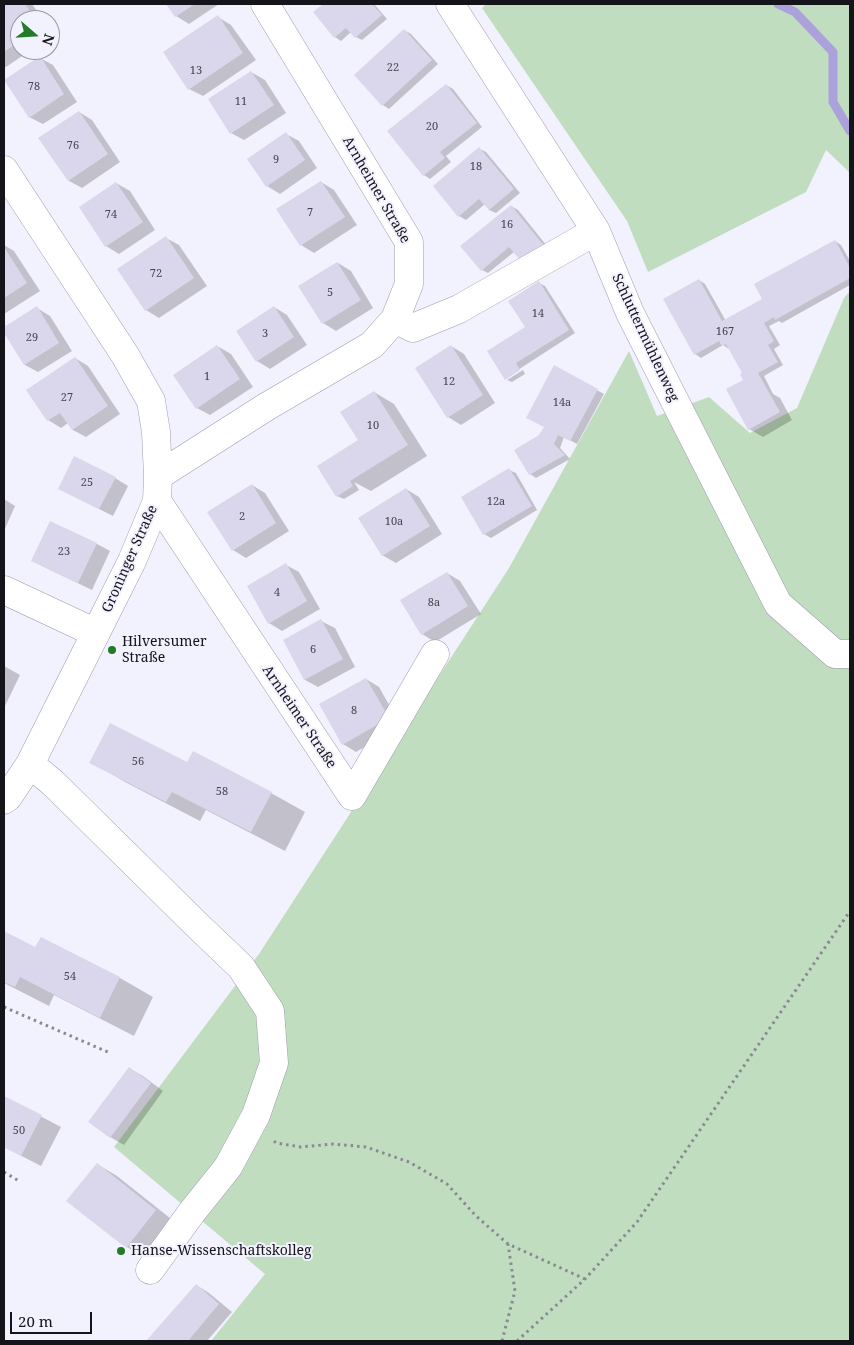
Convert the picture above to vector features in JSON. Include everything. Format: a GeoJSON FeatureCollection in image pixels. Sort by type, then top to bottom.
{"type":"FeatureCollection","features":[{"type":"Feature","properties":{"kind":"street","name":"Arnheimer Straße"},"geometry":{"type":"LineString","coordinates":[[265,4],[409,242],[409,284],[395,318],[372,345],[266,407],[157,489],[352,796],[435,654]]}},
{"type":"Feature","properties":{"kind":"street","name":"Schluttermühlenweg"},"geometry":{"type":"LineString","coordinates":[[450,4],[596,231],[630,313],[778,604],[835,654],[850,654]]}},
{"type":"Feature","properties":{"kind":"street","name":"Groninger Straße"},"geometry":{"type":"LineString","coordinates":[[4,170],[125,355],[151,401],[156,432],[157,489],[132,561],[30,764],[4,800]]}},
{"type":"Feature","properties":{"kind":"street"},"geometry":{"type":"LineString","coordinates":[[395,318],[414,328],[459,309],[596,231]]}},
{"type":"Feature","properties":{"kind":"street"},"geometry":{"type":"LineString","coordinates":[[4,590],[96,633]]}},
{"type":"Feature","properties":{"kind":"street"},"geometry":{"type":"LineString","coordinates":[[30,764],[53,783],[241,967],[270,1011],[274,1063],[256,1115],[228,1167],[192,1212],[150,1270]]}},
{"type":"Feature","properties":{"kind":"path"},"geometry":{"type":"LineString","coordinates":[[517,1341],[585,1279],[637,1222],[850,911]]}},
{"type":"Feature","properties":{"kind":"path"},"geometry":{"type":"LineString","coordinates":[[4,1007],[110,1053]]}},
{"type":"Feature","properties":{"kind":"path"},"geometry":{"type":"LineString","coordinates":[[251,1125],[276,1143],[302,1147],[333,1144],[366,1147],[409,1162],[447,1184],[476,1216],[508,1244],[585,1279]]}},
{"type":"Feature","properties":{"kind":"path"},"geometry":{"type":"LineString","coordinates":[[4,1172],[19,1180]]}},
{"type":"Feature","properties":{"kind":"path"},"geometry":{"type":"LineString","coordinates":[[502,1341],[516,1291],[508,1244]]}},
{"type":"Feature","properties":{"kind":"green space"},"geometry":{"type":"Polygon","coordinates":[[[486,4],[850,4],[850,173],[826,150],[806,192],[648,272],[627,221],[482,8],[486,4]]]}},
{"type":"Feature","properties":{"kind":"green space"},"geometry":{"type":"Polygon","coordinates":[[[850,291],[850,1341],[211,1341],[265,1274],[114,1147],[259,954],[509,568],[629,351],[657,416],[709,397],[750,433],[797,408],[844,298],[850,291]]]}},
{"type":"Feature","properties":{"kind":"building"},"geometry":{"type":"Polygon","coordinates":[[[4,4],[25,4],[29,10],[10,10],[10,48],[4,52],[4,4]]]}},
{"type":"Feature","properties":{"kind":"building"},"geometry":{"type":"Polygon","coordinates":[[[166,4],[195,4],[175,17],[166,4]]]}},
{"type":"Feature","properties":{"kind":"building"},"geometry":{"type":"Polygon","coordinates":[[[323,4],[372,4],[382,15],[355,38],[346,28],[334,38],[313,12],[323,4]]]}},
{"type":"Feature","properties":{"kind":"building"},"geometry":{"type":"Polygon","coordinates":[[[218,15],[243,53],[188,90],[163,52],[218,15]]]}},
{"type":"Feature","properties":{"kind":"building"},"geometry":{"type":"Polygon","coordinates":[[[404,29],[432,60],[382,106],[354,75],[404,29]]]}},
{"type":"Feature","properties":{"kind":"building"},"geometry":{"type":"Polygon","coordinates":[[[34,60],[43,60],[64,94],[29,118],[4,80],[34,60]]]}},
{"type":"Feature","properties":{"kind":"building"},"geometry":{"type":"Polygon","coordinates":[[[251,71],[274,105],[230,134],[208,99],[251,71]]]}},
{"type":"Feature","properties":{"kind":"building"},"geometry":{"type":"Polygon","coordinates":[[[446,84],[477,123],[440,152],[445,158],[423,176],[387,131],[446,84]]]}},
{"type":"Feature","properties":{"kind":"building"},"geometry":{"type":"Polygon","coordinates":[[[79,111],[108,154],[68,181],[38,138],[79,111]]]}},
{"type":"Feature","properties":{"kind":"building"},"geometry":{"type":"Polygon","coordinates":[[[286,132],[305,160],[266,187],[247,159],[286,132]]]}},
{"type":"Feature","properties":{"kind":"building"},"geometry":{"type":"Polygon","coordinates":[[[479,147],[514,189],[489,210],[479,199],[458,217],[433,186],[479,147]]]}},
{"type":"Feature","properties":{"kind":"building"},"geometry":{"type":"Polygon","coordinates":[[[321,181],[345,217],[300,246],[276,209],[321,181]]]}},
{"type":"Feature","properties":{"kind":"building"},"geometry":{"type":"Polygon","coordinates":[[[116,182],[143,222],[105,247],[79,207],[116,182]]]}},
{"type":"Feature","properties":{"kind":"building"},"geometry":{"type":"Polygon","coordinates":[[[511,205],[545,247],[521,261],[509,247],[481,271],[460,246],[511,205]]]}},
{"type":"Feature","properties":{"kind":"building"},"geometry":{"type":"Polygon","coordinates":[[[166,236],[194,278],[145,311],[117,269],[166,236]]]}},
{"type":"Feature","properties":{"kind":"building"},"geometry":{"type":"Polygon","coordinates":[[[835,240],[850,268],[850,278],[775,320],[774,317],[764,323],[774,341],[768,345],[778,362],[758,373],[780,412],[748,430],[726,389],[743,380],[740,374],[742,373],[726,344],[722,346],[719,341],[694,355],[663,299],[699,279],[722,321],[762,299],[754,284],[835,240]]]}},
{"type":"Feature","properties":{"kind":"building"},"geometry":{"type":"Polygon","coordinates":[[[4,247],[27,283],[4,298],[4,247]]]}},
{"type":"Feature","properties":{"kind":"building"},"geometry":{"type":"Polygon","coordinates":[[[337,262],[361,300],[322,324],[298,286],[337,262]]]}},
{"type":"Feature","properties":{"kind":"building"},"geometry":{"type":"Polygon","coordinates":[[[539,281],[569,330],[516,363],[520,370],[505,380],[487,351],[525,327],[508,301],[539,281]]]}},
{"type":"Feature","properties":{"kind":"building"},"geometry":{"type":"Polygon","coordinates":[[[37,306],[59,343],[24,365],[4,333],[4,327],[37,306]]]}},
{"type":"Feature","properties":{"kind":"building"},"geometry":{"type":"Polygon","coordinates":[[[274,306],[294,337],[256,362],[236,331],[274,306]]]}},
{"type":"Feature","properties":{"kind":"building"},"geometry":{"type":"Polygon","coordinates":[[[217,345],[240,379],[196,409],[173,375],[217,345]]]}},
{"type":"Feature","properties":{"kind":"building"},"geometry":{"type":"Polygon","coordinates":[[[451,345],[483,395],[447,418],[415,368],[451,345]]]}},
{"type":"Feature","properties":{"kind":"building"},"geometry":{"type":"Polygon","coordinates":[[[75,357],[108,406],[72,430],[60,413],[47,421],[26,390],[75,357]]]}},
{"type":"Feature","properties":{"kind":"building"},"geometry":{"type":"Polygon","coordinates":[[[554,365],[598,389],[570,441],[558,435],[554,444],[565,455],[529,475],[514,450],[539,435],[544,427],[526,418],[554,365]]]}},
{"type":"Feature","properties":{"kind":"building"},"geometry":{"type":"Polygon","coordinates":[[[374,391],[408,445],[350,481],[353,486],[336,497],[317,466],[358,440],[340,412],[374,391]]]}},
{"type":"Feature","properties":{"kind":"building"},"geometry":{"type":"Polygon","coordinates":[[[74,456],[116,477],[99,509],[58,489],[74,456]]]}},
{"type":"Feature","properties":{"kind":"building"},"geometry":{"type":"Polygon","coordinates":[[[509,468],[532,506],[483,535],[461,497],[509,468]]]}},
{"type":"Feature","properties":{"kind":"building"},"geometry":{"type":"Polygon","coordinates":[[[252,484],[276,523],[232,551],[207,512],[252,484]]]}},
{"type":"Feature","properties":{"kind":"building"},"geometry":{"type":"Polygon","coordinates":[[[406,488],[430,526],[382,556],[358,518],[406,488]]]}},
{"type":"Feature","properties":{"kind":"building"},"geometry":{"type":"Polygon","coordinates":[[[50,521],[97,543],[78,583],[31,561],[50,521]]]}},
{"type":"Feature","properties":{"kind":"building"},"geometry":{"type":"Polygon","coordinates":[[[286,563],[307,601],[268,624],[247,586],[286,563]]]}},
{"type":"Feature","properties":{"kind":"building"},"geometry":{"type":"Polygon","coordinates":[[[447,572],[468,606],[421,635],[400,600],[447,572]]]}},
{"type":"Feature","properties":{"kind":"building"},"geometry":{"type":"Polygon","coordinates":[[[321,619],[343,659],[304,680],[283,640],[321,619]]]}},
{"type":"Feature","properties":{"kind":"building"},"geometry":{"type":"Polygon","coordinates":[[[366,678],[389,718],[342,745],[319,704],[366,678]]]}},
{"type":"Feature","properties":{"kind":"building"},"geometry":{"type":"Polygon","coordinates":[[[110,723],[187,762],[193,751],[272,792],[251,832],[172,792],[166,802],[89,763],[110,723]]]}},
{"type":"Feature","properties":{"kind":"building"},"geometry":{"type":"Polygon","coordinates":[[[4,931],[35,947],[41,937],[120,977],[100,1018],[20,977],[15,987],[4,982],[4,931]]]}},
{"type":"Feature","properties":{"kind":"building"},"geometry":{"type":"Polygon","coordinates":[[[129,1067],[151,1083],[110,1138],[88,1122],[129,1067]]]}},
{"type":"Feature","properties":{"kind":"building"},"geometry":{"type":"Polygon","coordinates":[[[4,1096],[42,1115],[21,1156],[4,1147],[4,1096]]]}},
{"type":"Feature","properties":{"kind":"building"},"geometry":{"type":"Polygon","coordinates":[[[97,1163],[156,1210],[126,1248],[66,1201],[97,1163]]]}},
{"type":"Feature","properties":{"kind":"building"},"geometry":{"type":"Polygon","coordinates":[[[196,1284],[219,1304],[188,1341],[146,1341],[196,1284]]]}},
{"type":"Feature","properties":{"kind":"waterway"},"geometry":{"type":"LineString","coordinates":[[778,4],[795,12],[833,52],[833,102],[850,131]]}},
{"type":"Feature","properties":{"kind":"place","name":"Hilversumer Straße"},"geometry":{"type":"Point","coordinates":[112,650]}},
{"type":"Feature","properties":{"kind":"place","name":"Hanse-Wissenschaftskolleg"},"geometry":{"type":"Point","coordinates":[121,1251]}}]}
